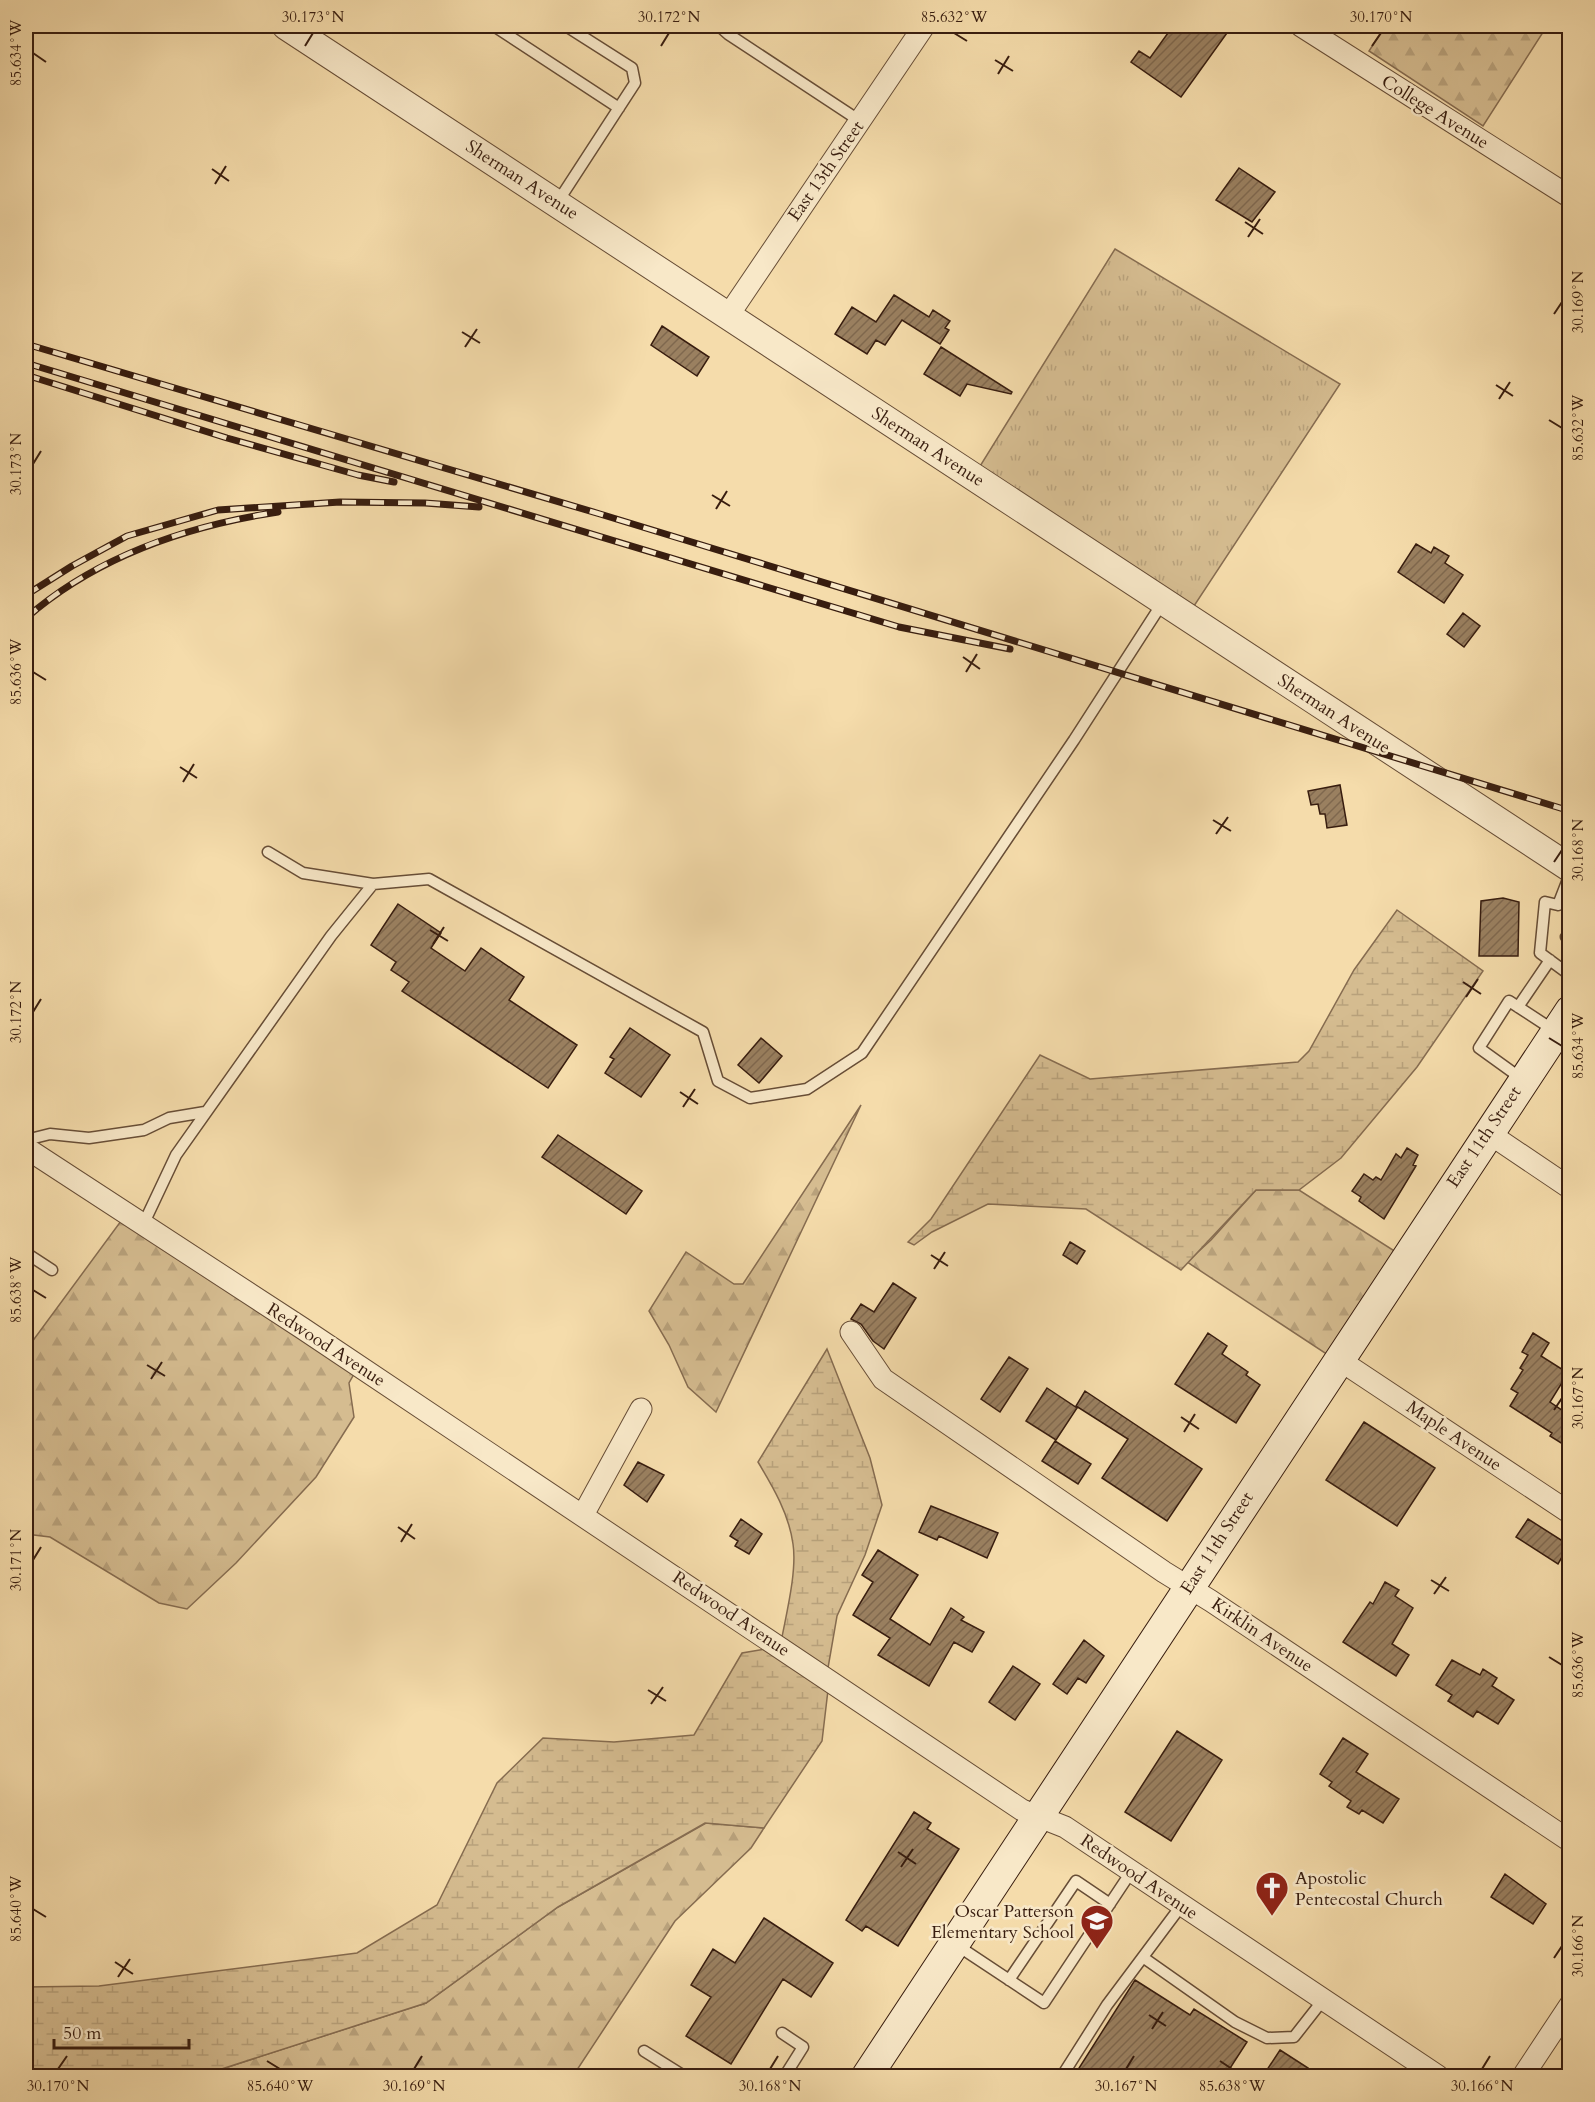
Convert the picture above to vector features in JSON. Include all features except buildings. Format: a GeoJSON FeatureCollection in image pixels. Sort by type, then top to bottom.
{"type":"FeatureCollection","features":[{"type":"Feature","properties":{"kind":"main road","name":"East 11th Street"},"geometry":{"type":"LineString","coordinates":[[867,2076],[1562,1021]]}},
{"type":"Feature","properties":{"kind":"street","name":"Sherman Avenue"},"geometry":{"type":"LineString","coordinates":[[286,26],[1569,868]]}},
{"type":"Feature","properties":{"kind":"street","name":"East 13th Street"},"geometry":{"type":"LineString","coordinates":[[728,316],[924,26]]}},
{"type":"Feature","properties":{"kind":"street","name":"College Avenue"},"geometry":{"type":"LineString","coordinates":[[1301,26],[1569,197]]}},
{"type":"Feature","properties":{"kind":"street"},"geometry":{"type":"LineString","coordinates":[[1487,1132],[1569,1188]]}},
{"type":"Feature","properties":{"kind":"street","name":"Redwood Avenue"},"geometry":{"type":"LineString","coordinates":[[26,1148],[582,1515],[1012,1803],[1065,1827],[1438,2076]]}},
{"type":"Feature","properties":{"kind":"street","name":"Kirklin Avenue"},"geometry":{"type":"LineString","coordinates":[[851,1332],[883,1380],[1569,1841]]}},
{"type":"Feature","properties":{"kind":"street","name":"Maple Avenue"},"geometry":{"type":"LineString","coordinates":[[1338,1359],[1569,1513]]}},
{"type":"Feature","properties":{"kind":"street"},"geometry":{"type":"LineString","coordinates":[[582,1515],[641,1409]]}},
{"type":"Feature","properties":{"kind":"street"},"geometry":{"type":"LineString","coordinates":[[1523,2076],[1569,2006]]}},
{"type":"Feature","properties":{"kind":"lane"},"geometry":{"type":"LineString","coordinates":[[494,26],[619,108]]}},
{"type":"Feature","properties":{"kind":"lane"},"geometry":{"type":"LineString","coordinates":[[556,203],[635,83],[632,68],[566,26]]}},
{"type":"Feature","properties":{"kind":"lane"},"geometry":{"type":"LineString","coordinates":[[719,26],[860,121]]}},
{"type":"Feature","properties":{"kind":"lane"},"geometry":{"type":"LineString","coordinates":[[268,852],[303,873],[373,884],[429,879],[703,1032],[718,1081],[750,1098],[807,1089],[862,1053],[1074,740],[1163,602]]}},
{"type":"Feature","properties":{"kind":"lane"},"geometry":{"type":"LineString","coordinates":[[1558,905],[1569,874]]}},
{"type":"Feature","properties":{"kind":"lane"},"geometry":{"type":"LineString","coordinates":[[143,1225],[176,1155],[205,1112],[331,936],[373,884]]}},
{"type":"Feature","properties":{"kind":"lane"},"geometry":{"type":"LineString","coordinates":[[1568,974],[1540,953],[1545,936],[1545,902],[1569,909]]}},
{"type":"Feature","properties":{"kind":"lane"},"geometry":{"type":"LineString","coordinates":[[1568,974],[1569,959]]}},
{"type":"Feature","properties":{"kind":"lane"},"geometry":{"type":"LineString","coordinates":[[1518,1007],[1550,960]]}},
{"type":"Feature","properties":{"kind":"lane"},"geometry":{"type":"LineString","coordinates":[[1523,1080],[1479,1048],[1509,1001],[1518,1007],[1562,1021]]}},
{"type":"Feature","properties":{"kind":"lane"},"geometry":{"type":"LineString","coordinates":[[26,1140],[50,1134],[90,1138],[144,1130],[170,1118],[205,1112]]}},
{"type":"Feature","properties":{"kind":"lane"},"geometry":{"type":"LineString","coordinates":[[26,1253],[52,1270]]}},
{"type":"Feature","properties":{"kind":"lane"},"geometry":{"type":"LineString","coordinates":[[954,1944],[1044,2003],[1131,1872]]}},
{"type":"Feature","properties":{"kind":"lane"},"geometry":{"type":"LineString","coordinates":[[1009,1980],[1076,1881],[1110,1904]]}},
{"type":"Feature","properties":{"kind":"lane"},"geometry":{"type":"LineString","coordinates":[[1062,2076],[1107,2005],[1181,1906]]}},
{"type":"Feature","properties":{"kind":"lane"},"geometry":{"type":"LineString","coordinates":[[1144,1958],[1235,2022],[1267,2038],[1294,2037],[1323,2000]]}},
{"type":"Feature","properties":{"kind":"lane"},"geometry":{"type":"LineString","coordinates":[[782,2033],[803,2047],[786,2076]]}},
{"type":"Feature","properties":{"kind":"lane"},"geometry":{"type":"LineString","coordinates":[[644,2051],[684,2076]]}},
{"type":"Feature","properties":{"kind":"green space"},"geometry":{"type":"Polygon","coordinates":[[[1385,26],[1547,26],[1483,126],[1369,51],[1385,26]]]}},
{"type":"Feature","properties":{"kind":"green space"},"geometry":{"type":"Polygon","coordinates":[[[1115,249],[1340,384],[1194,606],[977,471],[1115,249]]]}},
{"type":"Feature","properties":{"kind":"green space"},"geometry":{"type":"Polygon","coordinates":[[[1397,910],[1483,971],[1417,1067],[1341,1158],[1299,1190],[1256,1190],[1181,1270],[1086,1209],[988,1204],[932,1232],[914,1245],[908,1242],[931,1219],[1040,1055],[1090,1079],[1298,1062],[1309,1051],[1354,970],[1397,910]]]}},
{"type":"Feature","properties":{"kind":"green space"},"geometry":{"type":"Polygon","coordinates":[[[861,1105],[716,1412],[688,1387],[669,1345],[649,1311],[686,1252],[734,1284],[743,1284],[861,1105]]]}},
{"type":"Feature","properties":{"kind":"green space"},"geometry":{"type":"Polygon","coordinates":[[[1256,1190],[1299,1190],[1396,1252],[1328,1355],[1187,1262],[1211,1240],[1256,1190]]]}},
{"type":"Feature","properties":{"kind":"green space"},"geometry":{"type":"Polygon","coordinates":[[[121,1221],[354,1374],[349,1383],[354,1417],[316,1477],[236,1563],[187,1609],[159,1603],[50,1537],[26,1534],[26,1350],[121,1221]]]}},
{"type":"Feature","properties":{"kind":"green space"},"geometry":{"type":"Polygon","coordinates":[[[827,1349],[870,1458],[882,1505],[865,1555],[837,1616],[828,1668],[782,1637],[793,1578],[793,1544],[784,1511],[758,1462],[827,1349]]]}},
{"type":"Feature","properties":{"kind":"green space"},"geometry":{"type":"Polygon","coordinates":[[[766,1649],[828,1690],[822,1741],[764,1828],[705,1823],[558,1907],[426,2003],[200,2076],[26,2076],[26,1987],[99,1986],[357,1953],[437,1905],[497,1783],[543,1738],[614,1742],[694,1735],[742,1653],[766,1649]]]}},
{"type":"Feature","properties":{"kind":"green space"},"geometry":{"type":"Polygon","coordinates":[[[706,1823],[764,1828],[751,1848],[675,1921],[573,2076],[200,2076],[426,2003],[558,1907],[706,1823]]]}},
{"type":"Feature","properties":{"kind":"railway"},"geometry":{"type":"LineString","coordinates":[[26,344],[600,514],[1570,811]]}},
{"type":"Feature","properties":{"kind":"railway"},"geometry":{"type":"LineString","coordinates":[[26,363],[899,627],[1010,649]]}},
{"type":"Feature","properties":{"kind":"railway"},"geometry":{"type":"LineString","coordinates":[[26,375],[227,438],[358,475],[394,482]]}},
{"type":"Feature","properties":{"kind":"railway"},"geometry":{"type":"LineString","coordinates":[[26,595],[72,566],[127,536],[218,510],[340,502],[425,503],[479,507]]}},
{"type":"Feature","properties":{"kind":"railway"},"geometry":{"type":"LineString","coordinates":[[26,618],[53,596],[82,577],[144,547],[210,526],[278,512]]}},
{"type":"Feature","properties":{"kind":"place","name":"Apostolic Pentecostal Church"},"geometry":{"type":"Point","coordinates":[1272,1917]}},
{"type":"Feature","properties":{"kind":"place","name":"Oscar Patterson Elementary School"},"geometry":{"type":"Point","coordinates":[1097,1950]}}]}
